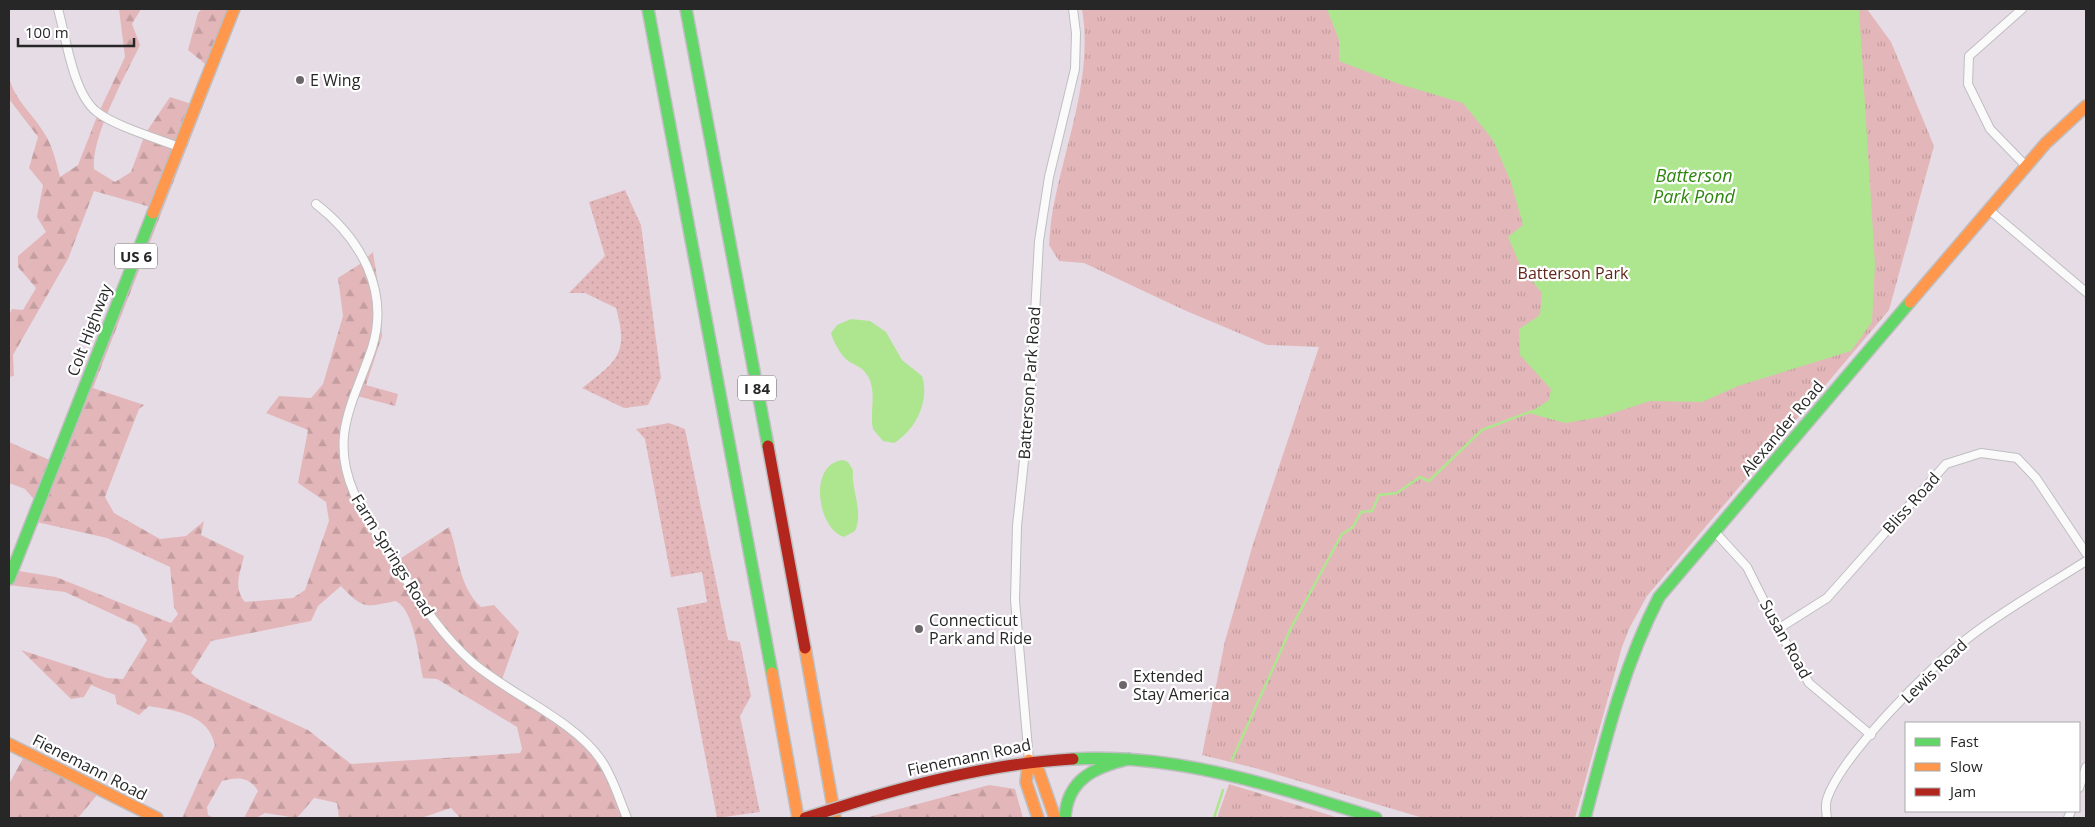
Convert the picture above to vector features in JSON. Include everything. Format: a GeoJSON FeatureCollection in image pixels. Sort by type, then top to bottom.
{"type":"FeatureCollection","features":[{"type":"Feature","properties":{"kind":"main road","name":"Colt Highway"},"geometry":{"type":"LineString","coordinates":[[9,579],[234,9]]}},
{"type":"Feature","properties":{"kind":"main road","name":"I 84"},"geometry":{"type":"LineString","coordinates":[[648,9],[751,554],[798,818]]}},
{"type":"Feature","properties":{"kind":"main road","name":"I 84"},"geometry":{"type":"LineString","coordinates":[[686,9],[796,597],[835,818]]}},
{"type":"Feature","properties":{"kind":"main road","name":"Alexander Road"},"geometry":{"type":"LineString","coordinates":[[1584,818],[1615,704],[1642,627],[1659,597],[2046,143],[2086,106]]}},
{"type":"Feature","properties":{"kind":"main road","name":"Fienemann Road"},"geometry":{"type":"LineString","coordinates":[[9,744],[157,818]]}},
{"type":"Feature","properties":{"kind":"main road","name":"Fienemann Road"},"geometry":{"type":"LineString","coordinates":[[805,818],[960,772],[1029,760],[1069,758],[1166,762],[1221,773],[1376,818]]}},
{"type":"Feature","properties":{"kind":"main road"},"geometry":{"type":"LineString","coordinates":[[1065,818],[1067,798],[1081,779],[1102,766],[1129,759]]}},
{"type":"Feature","properties":{"kind":"main road"},"geometry":{"type":"LineString","coordinates":[[1029,760],[1025,778],[1038,818]]}},
{"type":"Feature","properties":{"kind":"main road"},"geometry":{"type":"LineString","coordinates":[[1029,760],[1038,772],[1054,818]]}},
{"type":"Feature","properties":{"kind":"main road"},"geometry":{"type":"LineString","coordinates":[[826,768],[842,818]]}},
{"type":"Feature","properties":{"kind":"street"},"geometry":{"type":"LineString","coordinates":[[58,9],[78,83],[92,108],[107,118],[179,147]]}},
{"type":"Feature","properties":{"kind":"street","name":"Batterson Park Road"},"geometry":{"type":"LineString","coordinates":[[1029,760],[1016,600],[1017,526],[1030,404],[1039,241],[1049,176],[1075,69],[1076,33],[1073,9]]}},
{"type":"Feature","properties":{"kind":"street"},"geometry":{"type":"LineString","coordinates":[[2008,9],[2014,16]]}},
{"type":"Feature","properties":{"kind":"street"},"geometry":{"type":"LineString","coordinates":[[2022,9],[1969,56],[1968,84],[1990,129],[2026,166]]}},
{"type":"Feature","properties":{"kind":"street","name":"Farm Springs Road"},"geometry":{"type":"LineString","coordinates":[[316,204],[334,218],[354,242],[367,264],[376,298],[375,335],[348,407],[344,430],[346,467],[359,504],[427,611],[451,642],[486,673],[575,733],[596,753],[608,773],[627,818]]}},
{"type":"Feature","properties":{"kind":"street"},"geometry":{"type":"LineString","coordinates":[[1989,210],[2086,292]]}},
{"type":"Feature","properties":{"kind":"street","name":"Bliss Road"},"geometry":{"type":"LineString","coordinates":[[1778,629],[1827,598],[1946,464],[1981,452],[2017,458],[2036,478],[2086,553]]}},
{"type":"Feature","properties":{"kind":"street","name":"Susan Road"},"geometry":{"type":"LineString","coordinates":[[1715,532],[1747,567],[1778,629],[1809,683],[1870,735]]}},
{"type":"Feature","properties":{"kind":"street","name":"Lewis Road"},"geometry":{"type":"LineString","coordinates":[[1826,818],[1826,801],[1836,780],[1870,735],[1950,652],[1971,636],[2086,561]]}},
{"type":"Feature","properties":{"kind":"street"},"geometry":{"type":"LineString","coordinates":[[2080,785],[2086,767]]}},
{"type":"Feature","properties":{"kind":"green space"},"geometry":{"type":"Polygon","coordinates":[[[119,9],[141,9],[132,24],[140,45],[103,124],[95,156],[94,169],[115,182],[131,172],[145,134],[170,97],[195,105],[210,68],[188,50],[198,13],[202,9],[241,9],[93,388],[144,405],[139,409],[105,497],[114,513],[160,539],[186,536],[204,521],[201,535],[244,556],[238,586],[241,597],[245,602],[293,598],[305,590],[329,521],[326,502],[298,483],[308,430],[266,413],[279,396],[311,398],[323,384],[343,316],[338,278],[360,264],[373,252],[379,291],[382,336],[366,385],[398,394],[395,406],[353,395],[344,430],[349,480],[395,562],[449,527],[463,579],[473,598],[481,607],[494,605],[519,632],[500,685],[578,738],[600,760],[625,818],[460,818],[451,808],[421,818],[339,818],[337,803],[314,798],[297,818],[265,813],[256,818],[244,818],[258,791],[247,780],[238,778],[222,781],[207,807],[208,815],[214,818],[182,818],[215,745],[206,727],[198,720],[180,712],[149,706],[139,715],[117,704],[115,695],[91,685],[84,697],[71,699],[21,650],[107,678],[123,679],[147,640],[138,626],[65,592],[9,585],[12,570],[56,577],[171,623],[178,614],[174,607],[170,567],[107,538],[32,521],[38,504],[25,489],[9,483],[9,442],[54,462],[154,208],[94,191],[68,259],[13,355],[14,376],[9,377],[9,315],[12,309],[23,310],[36,288],[18,267],[18,256],[46,232],[37,217],[43,185],[29,168],[38,137],[9,99],[9,77],[20,101],[49,141],[60,177],[78,165],[98,114],[125,57],[119,9]],[[341,586],[318,606],[311,621],[211,641],[191,673],[200,681],[308,730],[351,764],[520,753],[522,749],[517,727],[437,679],[423,678],[412,624],[408,615],[396,601],[378,605],[366,605],[360,603],[341,586]]]}},
{"type":"Feature","properties":{"kind":"green space","name":"Batterson Park"},"geometry":{"type":"Polygon","coordinates":[[[1082,9],[1867,9],[1891,42],[1934,146],[1889,310],[1647,596],[1630,627],[1622,647],[1575,818],[1423,818],[1255,768],[1202,755],[1225,641],[1253,544],[1319,347],[1267,345],[1184,310],[1084,263],[1059,261],[1049,245],[1051,221],[1075,115],[1084,62],[1085,36],[1082,9]]]}},
{"type":"Feature","properties":{"kind":"green space"},"geometry":{"type":"Polygon","coordinates":[[[625,190],[641,225],[661,378],[648,405],[624,408],[582,388],[604,371],[617,355],[621,336],[616,308],[585,293],[569,293],[605,256],[589,202],[625,190]]]}},
{"type":"Feature","properties":{"kind":"green space"},"geometry":{"type":"Polygon","coordinates":[[[669,423],[685,429],[728,640],[740,642],[751,696],[740,716],[760,812],[717,818],[677,608],[707,602],[702,572],[671,577],[645,439],[636,429],[669,423]]]}},
{"type":"Feature","properties":{"kind":"green space"},"geometry":{"type":"Polygon","coordinates":[[[26,753],[101,790],[78,818],[9,818],[9,784],[26,753]]]}},
{"type":"Feature","properties":{"kind":"green space"},"geometry":{"type":"Polygon","coordinates":[[[1229,784],[1339,818],[1217,818],[1229,784]]]}},
{"type":"Feature","properties":{"kind":"green space"},"geometry":{"type":"Polygon","coordinates":[[[989,785],[1015,789],[1023,818],[865,818],[989,785]]]}},
{"type":"Feature","properties":{"kind":"green space"},"geometry":{"type":"Polygon","coordinates":[[[1228,789],[1328,818],[1218,818],[1228,789]]]}},
{"type":"Feature","properties":{"kind":"water","name":"Batterson Park Pond"},"geometry":{"type":"Polygon","coordinates":[[[1327,9],[1859,9],[1875,265],[1872,322],[1851,351],[1738,386],[1702,402],[1650,401],[1601,417],[1565,423],[1529,413],[1549,400],[1551,389],[1520,355],[1519,329],[1540,315],[1542,293],[1521,267],[1508,237],[1523,225],[1511,182],[1493,140],[1463,103],[1399,84],[1339,61],[1339,40],[1327,9]]]}},
{"type":"Feature","properties":{"kind":"water"},"geometry":{"type":"Polygon","coordinates":[[[851,319],[870,321],[886,332],[902,360],[922,376],[924,395],[919,414],[909,430],[894,443],[883,441],[873,429],[872,391],[869,377],[862,369],[844,357],[832,336],[831,333],[837,325],[851,319]]]}},
{"type":"Feature","properties":{"kind":"water"},"geometry":{"type":"Polygon","coordinates":[[[843,460],[848,462],[853,470],[858,508],[855,531],[844,537],[835,532],[828,523],[820,497],[824,473],[832,464],[843,460]]]}},
{"type":"Feature","properties":{"kind":"waterway"},"geometry":{"type":"LineString","coordinates":[[1232,760],[1291,628],[1342,534],[1353,527],[1361,512],[1372,511],[1379,495],[1397,493],[1420,477],[1429,481],[1482,430],[1532,411]]}},
{"type":"Feature","properties":{"kind":"waterway"},"geometry":{"type":"LineString","coordinates":[[1214,818],[1223,790]]}},
{"type":"Feature","properties":{"kind":"traffic: fast"},"geometry":{"type":"LineString","coordinates":[[648,9],[772,673]]}},
{"type":"Feature","properties":{"kind":"traffic: fast"},"geometry":{"type":"LineString","coordinates":[[686,9],[768,446]]}},
{"type":"Feature","properties":{"kind":"traffic: fast"},"geometry":{"type":"LineString","coordinates":[[9,579],[153,213]]}},
{"type":"Feature","properties":{"kind":"traffic: fast"},"geometry":{"type":"LineString","coordinates":[[1585,818],[1625,678],[1646,623],[1659,597],[1910,302]]}},
{"type":"Feature","properties":{"kind":"traffic: fast"},"geometry":{"type":"LineString","coordinates":[[1073,759],[1151,761],[1189,767],[1264,784],[1376,818]]}},
{"type":"Feature","properties":{"kind":"traffic: fast"},"geometry":{"type":"LineString","coordinates":[[1065,818],[1071,793],[1077,784],[1094,771],[1129,759]]}},
{"type":"Feature","properties":{"kind":"traffic: slow"},"geometry":{"type":"LineString","coordinates":[[153,213],[234,9]]}},
{"type":"Feature","properties":{"kind":"traffic: slow"},"geometry":{"type":"LineString","coordinates":[[1910,302],[2046,143],[2086,106]]}},
{"type":"Feature","properties":{"kind":"traffic: slow"},"geometry":{"type":"LineString","coordinates":[[805,648],[835,818]]}},
{"type":"Feature","properties":{"kind":"traffic: slow"},"geometry":{"type":"LineString","coordinates":[[772,673],[798,818]]}},
{"type":"Feature","properties":{"kind":"traffic: slow"},"geometry":{"type":"LineString","coordinates":[[9,744],[157,818]]}},
{"type":"Feature","properties":{"kind":"traffic: slow"},"geometry":{"type":"LineString","coordinates":[[1038,818],[1026,782],[1029,760],[1039,772],[1055,818]]}},
{"type":"Feature","properties":{"kind":"traffic: jam"},"geometry":{"type":"LineString","coordinates":[[768,446],[805,648]]}},
{"type":"Feature","properties":{"kind":"traffic: jam"},"geometry":{"type":"LineString","coordinates":[[856,802],[963,774],[1018,764],[1073,759]]}},
{"type":"Feature","properties":{"kind":"traffic: jam"},"geometry":{"type":"LineString","coordinates":[[805,818],[856,802]]}},
{"type":"Feature","properties":{"kind":"place","name":"E Wing"},"geometry":{"type":"Point","coordinates":[300,80]}},
{"type":"Feature","properties":{"kind":"place","name":"Connecticut Park and Ride"},"geometry":{"type":"Point","coordinates":[919,629]}},
{"type":"Feature","properties":{"kind":"place","name":"Extended Stay America"},"geometry":{"type":"Point","coordinates":[1123,685]}}]}
